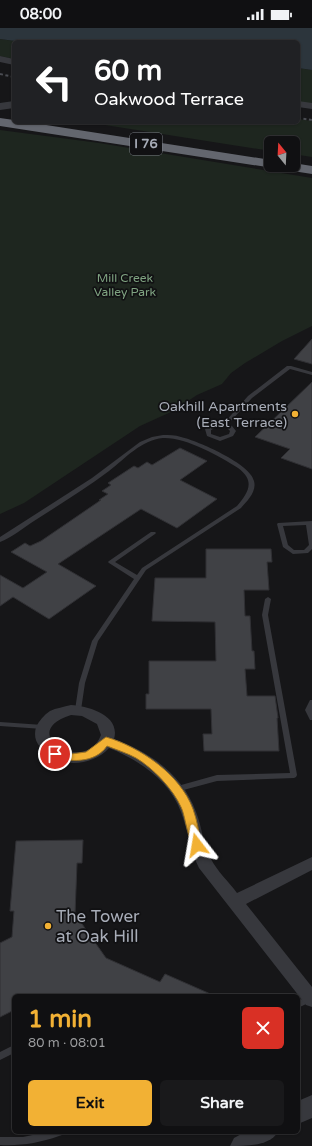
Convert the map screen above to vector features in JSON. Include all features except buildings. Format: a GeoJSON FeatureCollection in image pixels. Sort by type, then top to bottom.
{"type":"FeatureCollection","features":[{"type":"Feature","properties":{"kind":"highway","name":"I 76"},"geometry":{"type":"LineString","coordinates":[[0,115],[12,119]]}},
{"type":"Feature","properties":{"kind":"highway","name":"I 76"},"geometry":{"type":"LineString","coordinates":[[0,122],[12,121]]}},
{"type":"Feature","properties":{"kind":"highway","name":"I 76"},"geometry":{"type":"LineString","coordinates":[[36,124],[264,163]]}},
{"type":"Feature","properties":{"kind":"highway","name":"I 76"},"geometry":{"type":"LineString","coordinates":[[53,124],[264,156]]}},
{"type":"Feature","properties":{"kind":"highway"},"geometry":{"type":"LineString","coordinates":[[300,162],[312,163]]}},
{"type":"Feature","properties":{"kind":"highway"},"geometry":{"type":"LineString","coordinates":[[300,168],[312,170]]}},
{"type":"Feature","properties":{"kind":"street"},"geometry":{"type":"LineString","coordinates":[[0,59],[12,62]]}},
{"type":"Feature","properties":{"kind":"street"},"geometry":{"type":"LineString","coordinates":[[0,107],[12,104]]}},
{"type":"Feature","properties":{"kind":"street"},"geometry":{"type":"LineString","coordinates":[[300,104],[312,106]]}},
{"type":"Feature","properties":{"kind":"street"},"geometry":{"type":"LineString","coordinates":[[78,710],[92,713],[102,720],[107,730],[106,741],[102,746],[88,755],[71,758],[55,754],[44,745],[41,733],[42,727],[57,714],[78,710]]}},
{"type":"Feature","properties":{"kind":"street"},"geometry":{"type":"LineString","coordinates":[[106,741],[140,756],[153,766],[176,789],[188,809],[197,845],[205,864],[307,1001]]}},
{"type":"Feature","properties":{"kind":"street"},"geometry":{"type":"LineString","coordinates":[[234,902],[312,863]]}},
{"type":"Feature","properties":{"kind":"street"},"geometry":{"type":"LineString","coordinates":[[300,1113],[312,1105]]}},
{"type":"Feature","properties":{"kind":"street"},"geometry":{"type":"LineString","coordinates":[[242,1146],[263,1134]]}},
{"type":"Feature","properties":{"kind":"lane"},"geometry":{"type":"LineString","coordinates":[[0,104],[12,103]]}},
{"type":"Feature","properties":{"kind":"lane"},"geometry":{"type":"LineString","coordinates":[[225,425],[250,398],[289,367],[312,374]]}},
{"type":"Feature","properties":{"kind":"lane"},"geometry":{"type":"LineString","coordinates":[[0,540],[106,471],[144,442],[156,438],[169,436],[182,438],[234,462],[244,470],[250,479],[252,489],[248,499],[212,526],[144,569],[137,578],[95,641],[82,683],[78,710]]}},
{"type":"Feature","properties":{"kind":"lane"},"geometry":{"type":"LineString","coordinates":[[310,523],[312,545],[306,552],[293,552],[284,546],[280,524],[310,523]]}},
{"type":"Feature","properties":{"kind":"lane"},"geometry":{"type":"LineString","coordinates":[[137,578],[111,562],[153,533]]}},
{"type":"Feature","properties":{"kind":"lane"},"geometry":{"type":"LineString","coordinates":[[176,789],[217,778],[294,775],[265,615],[268,599]]}},
{"type":"Feature","properties":{"kind":"lane"},"geometry":{"type":"LineString","coordinates":[[312,702],[308,710],[312,718]]}},
{"type":"Feature","properties":{"kind":"lane"},"geometry":{"type":"LineString","coordinates":[[0,724],[42,727]]}},
{"type":"Feature","properties":{"kind":"lane"},"geometry":{"type":"LineString","coordinates":[[0,1056],[12,1050]]}},
{"type":"Feature","properties":{"kind":"lane"},"geometry":{"type":"LineString","coordinates":[[0,1141],[13,1143],[37,1140],[54,1134]]}},
{"type":"Feature","properties":{"kind":"green space"},"geometry":{"type":"Polygon","coordinates":[[[0,39],[12,41],[12,59],[0,56],[0,39]]]}},
{"type":"Feature","properties":{"kind":"green space"},"geometry":{"type":"Polygon","coordinates":[[[300,68],[312,70],[312,104],[300,102],[300,68]]]}},
{"type":"Feature","properties":{"kind":"green space"},"geometry":{"type":"Polygon","coordinates":[[[300,119],[312,121],[312,157],[300,155],[300,136],[264,136],[264,150],[99,124],[300,124],[300,119]]]}},
{"type":"Feature","properties":{"kind":"green space","name":"Mill Creek Valley Park"},"geometry":{"type":"Polygon","coordinates":[[[0,130],[99,143],[264,170],[264,172],[275,172],[312,178],[312,326],[282,341],[245,363],[231,373],[222,384],[197,395],[173,411],[140,426],[24,503],[0,514],[0,130]]]}},
{"type":"Feature","properties":{"kind":"shaded area"},"geometry":{"type":"Polygon","coordinates":[[[0,28],[312,28],[312,70],[300,68],[300,40],[12,41],[0,39],[0,28]]]}},
{"type":"Feature","properties":{"kind":"railway"},"geometry":{"type":"LineString","coordinates":[[0,74],[12,77]]}},
{"type":"Feature","properties":{"kind":"railway"},"geometry":{"type":"LineString","coordinates":[[300,118],[312,120]]}},
{"type":"Feature","properties":{"kind":"place","name":"Oakhill Apartments (East Terrace)"},"geometry":{"type":"Point","coordinates":[295,414]}},
{"type":"Feature","properties":{"kind":"place","name":"The Tower at Oak Hill"},"geometry":{"type":"Point","coordinates":[48,926]}},
{"type":"Feature","properties":{"kind":"route"},"geometry":{"type":"LineString","coordinates":[[55,754],[71,758],[88,755],[96,751],[106,741],[125,748],[140,756],[165,776],[182,798],[188,809],[197,845]]}}]}
